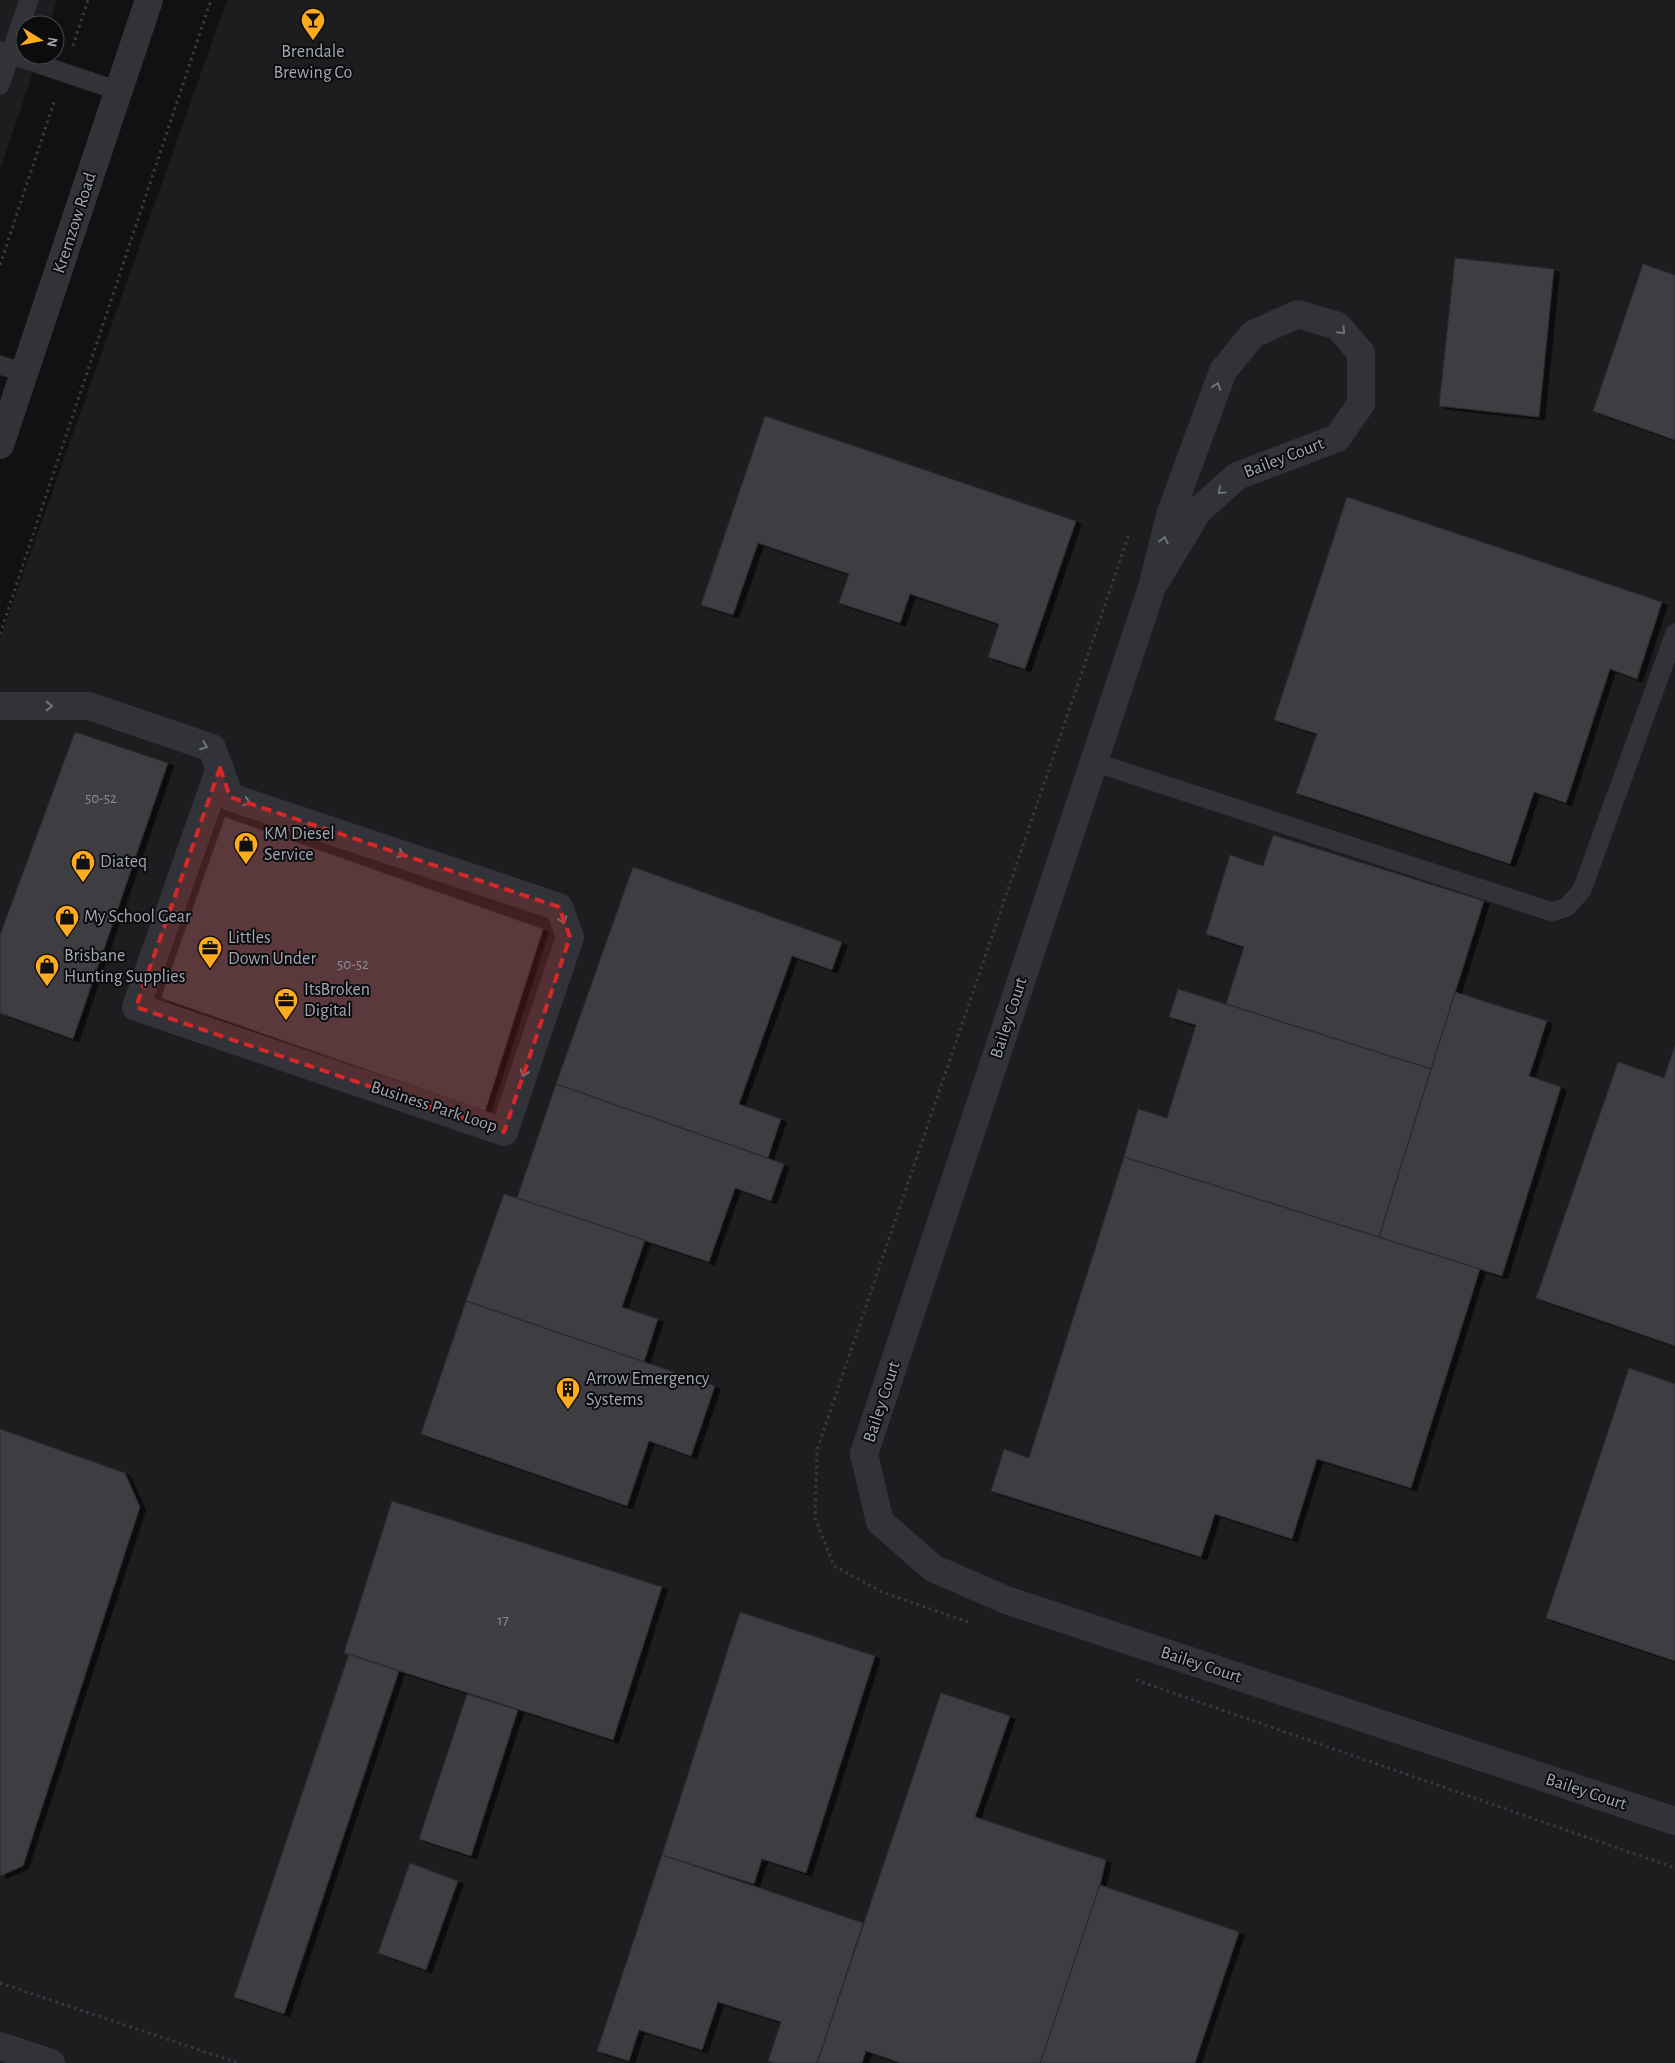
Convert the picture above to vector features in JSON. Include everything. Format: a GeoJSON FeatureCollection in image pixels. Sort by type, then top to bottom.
{"type":"FeatureCollection","features":[{"type":"Feature","properties":{"kind":"street","name":"Kremzow Road"},"geometry":{"type":"LineString","coordinates":[[0,445],[12,369],[119,91],[149,0]]}},
{"type":"Feature","properties":{"kind":"street","name":"Bailey Court"},"geometry":{"type":"LineString","coordinates":[[1152,587],[1198,511],[1237,476],[1337,438],[1361,404],[1361,353],[1338,326],[1298,314],[1253,334],[1223,371],[1170,516],[1152,587],[864,1454],[880,1522],[933,1568],[1006,1600],[1675,1821]]}},
{"type":"Feature","properties":{"kind":"street","name":"Business Park Loop"},"geometry":{"type":"LineString","coordinates":[[0,706],[90,706],[212,748],[220,768],[230,797],[559,906],[570,937],[504,1132],[136,1007],[220,768]]}},
{"type":"Feature","properties":{"kind":"street"},"geometry":{"type":"LineString","coordinates":[[0,2046],[51,2063]]}},
{"type":"Feature","properties":{"kind":"lane"},"geometry":{"type":"LineString","coordinates":[[0,85],[5,53],[28,0]]}},
{"type":"Feature","properties":{"kind":"lane"},"geometry":{"type":"LineString","coordinates":[[5,53],[119,91]]}},
{"type":"Feature","properties":{"kind":"lane"},"geometry":{"type":"LineString","coordinates":[[1094,762],[1552,912],[1567,906],[1582,890],[1675,633]]}},
{"type":"Feature","properties":{"kind":"path"},"geometry":{"type":"LineString","coordinates":[[0,265],[88,0]]}},
{"type":"Feature","properties":{"kind":"path"},"geometry":{"type":"LineString","coordinates":[[0,634],[211,0]]}},
{"type":"Feature","properties":{"kind":"path"},"geometry":{"type":"LineString","coordinates":[[976,1625],[882,1592],[834,1566],[815,1518],[817,1450],[1128,536],[1162,546]]}},
{"type":"Feature","properties":{"kind":"path"},"geometry":{"type":"LineString","coordinates":[[1128,1677],[1675,1868]]}},
{"type":"Feature","properties":{"kind":"path"},"geometry":{"type":"LineString","coordinates":[[0,1983],[238,2063]]}},
{"type":"Feature","properties":{"kind":"highlighted area"},"geometry":{"type":"Polygon","coordinates":[[[220,768],[230,797],[559,907],[570,937],[504,1132],[136,1007],[220,768]]]}},
{"type":"Feature","properties":{"kind":"shaded area"},"geometry":{"type":"Polygon","coordinates":[[[0,0],[57,0],[52,15],[15,15],[15,65],[36,65],[0,170],[0,0]]]}},
{"type":"Feature","properties":{"kind":"shaded area"},"geometry":{"type":"Polygon","coordinates":[[[227,0],[1675,0],[1675,2063],[0,2063],[0,639],[227,0]]]}},
{"type":"Feature","properties":{"kind":"building"},"geometry":{"type":"Polygon","coordinates":[[[1455,258],[1554,269],[1539,417],[1439,406],[1455,258]]]}},
{"type":"Feature","properties":{"kind":"building"},"geometry":{"type":"Polygon","coordinates":[[[1643,264],[1675,275],[1675,440],[1593,411],[1643,264]]]}},
{"type":"Feature","properties":{"kind":"building"},"geometry":{"type":"Polygon","coordinates":[[[765,416],[1076,521],[1025,669],[988,657],[999,624],[910,594],[900,623],[839,603],[849,574],[758,543],[733,615],[701,605],[765,416]]]}},
{"type":"Feature","properties":{"kind":"building"},"geometry":{"type":"Polygon","coordinates":[[[1347,497],[1662,602],[1637,679],[1610,669],[1566,803],[1534,792],[1510,864],[1296,793],[1317,734],[1274,720],[1347,497]]]}},
{"type":"Feature","properties":{"kind":"building"},"geometry":{"type":"Polygon","coordinates":[[[75,732],[168,763],[73,1039],[0,1013],[0,935],[75,732]]]}},
{"type":"Feature","properties":{"kind":"building"},"geometry":{"type":"Polygon","coordinates":[[[225,817],[543,929],[485,1111],[161,998],[225,817]]]}},
{"type":"Feature","properties":{"kind":"building"},"geometry":{"type":"Polygon","coordinates":[[[1273,835],[1484,901],[1431,1069],[1226,1004],[1244,947],[1206,934],[1230,855],[1263,866],[1273,835]]]}},
{"type":"Feature","properties":{"kind":"building"},"geometry":{"type":"Polygon","coordinates":[[[633,867],[842,942],[832,970],[792,956],[739,1104],[781,1119],[768,1158],[556,1084],[633,867]]]}},
{"type":"Feature","properties":{"kind":"building"},"geometry":{"type":"Polygon","coordinates":[[[1178,989],[1431,1069],[1379,1237],[1124,1157],[1138,1109],[1167,1118],[1196,1025],[1169,1017],[1178,989]]]}},
{"type":"Feature","properties":{"kind":"building"},"geometry":{"type":"Polygon","coordinates":[[[1455,992],[1547,1021],[1529,1076],[1561,1087],[1502,1276],[1379,1237],[1455,992]]]}},
{"type":"Feature","properties":{"kind":"building"},"geometry":{"type":"Polygon","coordinates":[[[1675,1045],[1675,1346],[1536,1298],[1618,1062],[1664,1078],[1675,1045]]]}},
{"type":"Feature","properties":{"kind":"building"},"geometry":{"type":"Polygon","coordinates":[[[556,1084],[784,1164],[771,1201],[735,1188],[709,1262],[517,1198],[556,1084]]]}},
{"type":"Feature","properties":{"kind":"building"},"geometry":{"type":"Polygon","coordinates":[[[1124,1157],[1480,1269],[1411,1488],[1317,1459],[1292,1539],[1215,1514],[1201,1557],[991,1491],[1004,1449],[1029,1458],[1124,1157]]]}},
{"type":"Feature","properties":{"kind":"building"},"geometry":{"type":"Polygon","coordinates":[[[504,1194],[645,1240],[622,1307],[658,1319],[644,1362],[466,1301],[504,1194]]]}},
{"type":"Feature","properties":{"kind":"building","name":"Arrow Emergency Systems"},"geometry":{"type":"Polygon","coordinates":[[[466,1301],[715,1386],[691,1456],[649,1441],[627,1506],[421,1434],[466,1301]]]}},
{"type":"Feature","properties":{"kind":"building"},"geometry":{"type":"Polygon","coordinates":[[[1629,1368],[1675,1384],[1675,1661],[1546,1618],[1629,1368]]]}},
{"type":"Feature","properties":{"kind":"building"},"geometry":{"type":"Polygon","coordinates":[[[0,1429],[125,1473],[140,1507],[23,1866],[0,1876],[0,1429]]]}},
{"type":"Feature","properties":{"kind":"building"},"geometry":{"type":"Polygon","coordinates":[[[392,1501],[662,1587],[613,1740],[344,1653],[392,1501]]]}},
{"type":"Feature","properties":{"kind":"building"},"geometry":{"type":"Polygon","coordinates":[[[740,1612],[875,1656],[806,1873],[762,1859],[754,1884],[662,1855],[740,1612]]]}},
{"type":"Feature","properties":{"kind":"building"},"geometry":{"type":"Polygon","coordinates":[[[349,1654],[399,1671],[284,2014],[234,1997],[349,1654]]]}},
{"type":"Feature","properties":{"kind":"building"},"geometry":{"type":"Polygon","coordinates":[[[941,1693],[1010,1716],[975,1817],[1106,1860],[1100,1885],[1040,2063],[901,2063],[866,2051],[862,2063],[817,2063],[941,1693]]]}},
{"type":"Feature","properties":{"kind":"building"},"geometry":{"type":"Polygon","coordinates":[[[467,1694],[518,1710],[471,1856],[419,1839],[467,1694]]]}},
{"type":"Feature","properties":{"kind":"building"},"geometry":{"type":"Polygon","coordinates":[[[662,1855],[863,1923],[817,2063],[775,2063],[768,2061],[781,2022],[718,2002],[702,2050],[639,2030],[629,2061],[597,2051],[662,1855]]]}},
{"type":"Feature","properties":{"kind":"building"},"geometry":{"type":"Polygon","coordinates":[[[410,1863],[458,1881],[426,1970],[378,1953],[410,1863]]]}},
{"type":"Feature","properties":{"kind":"building"},"geometry":{"type":"Polygon","coordinates":[[[1100,1885],[1239,1932],[1195,2063],[1040,2063],[1100,1885]]]}},
{"type":"Feature","properties":{"kind":"place","name":"Brendale Brewing Co"},"geometry":{"type":"Point","coordinates":[313,41]}},
{"type":"Feature","properties":{"kind":"place","name":"KM Diesel Service"},"geometry":{"type":"Point","coordinates":[246,865]}},
{"type":"Feature","properties":{"kind":"place","name":"Diateq"},"geometry":{"type":"Point","coordinates":[83,883]}},
{"type":"Feature","properties":{"kind":"place","name":"My School Gear"},"geometry":{"type":"Point","coordinates":[67,938]}},
{"type":"Feature","properties":{"kind":"place","name":"Littles Down Under"},"geometry":{"type":"Point","coordinates":[210,969]}},
{"type":"Feature","properties":{"kind":"place","name":"Brisbane Hunting Supplies"},"geometry":{"type":"Point","coordinates":[47,987]}},
{"type":"Feature","properties":{"kind":"place","name":"ItsBroken Digital"},"geometry":{"type":"Point","coordinates":[286,1021]}},
{"type":"Feature","properties":{"kind":"place","name":"Arrow Emergency Systems"},"geometry":{"type":"Point","coordinates":[568,1410]}}]}
